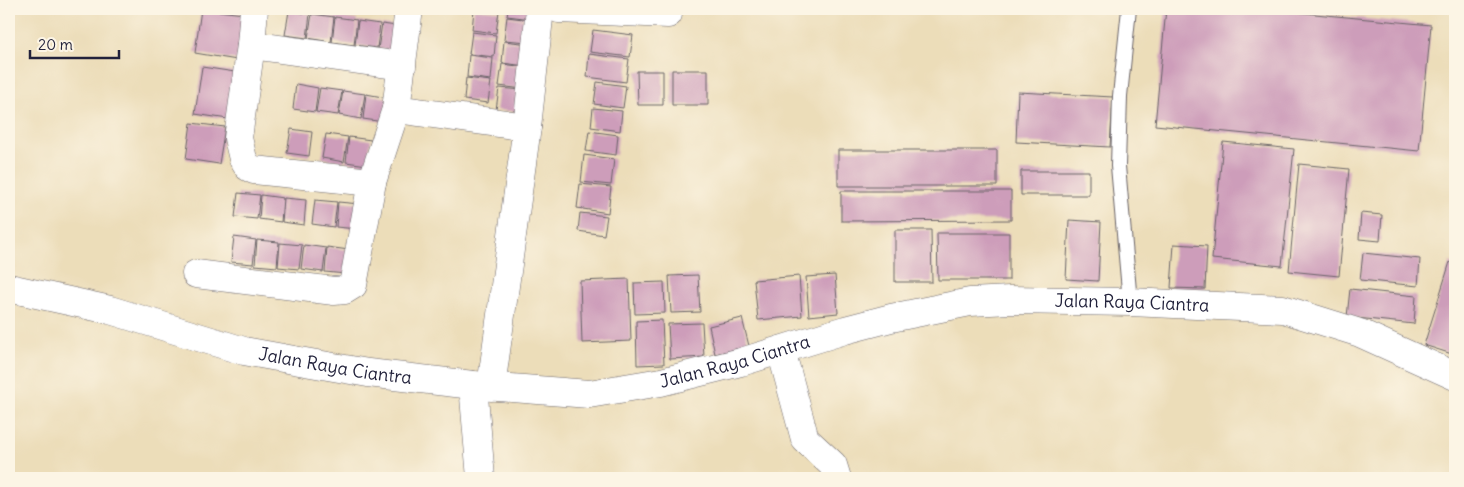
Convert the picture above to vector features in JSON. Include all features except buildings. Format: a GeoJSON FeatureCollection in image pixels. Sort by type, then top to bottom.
{"type":"FeatureCollection","features":[{"type":"Feature","properties":{"kind":"street"},"geometry":{"type":"LineString","coordinates":[[254,9],[238,138],[239,149],[248,166],[254,170],[372,182]]}},
{"type":"Feature","properties":{"kind":"street"},"geometry":{"type":"LineString","coordinates":[[196,274],[334,291],[350,288],[353,285],[372,182],[396,109],[409,9]]}},
{"type":"Feature","properties":{"kind":"street"},"geometry":{"type":"LineString","coordinates":[[481,478],[482,386],[528,127],[540,9]]}},
{"type":"Feature","properties":{"kind":"street"},"geometry":{"type":"LineString","coordinates":[[560,9],[668,14]]}},
{"type":"Feature","properties":{"kind":"street"},"geometry":{"type":"LineString","coordinates":[[251,45],[402,66]]}},
{"type":"Feature","properties":{"kind":"street"},"geometry":{"type":"LineString","coordinates":[[396,109],[528,127]]}},
{"type":"Feature","properties":{"kind":"street","name":"Jalan Raya Ciantra"},"geometry":{"type":"LineString","coordinates":[[9,288],[110,310],[244,351],[368,373],[482,386],[589,394],[661,382],[891,318],[970,302],[1010,300],[1130,302],[1283,309],[1360,333],[1455,376]]}},
{"type":"Feature","properties":{"kind":"street"},"geometry":{"type":"LineString","coordinates":[[781,350],[805,439],[833,465],[837,478]]}},
{"type":"Feature","properties":{"kind":"lane"},"geometry":{"type":"LineString","coordinates":[[1130,9],[1120,96],[1118,166],[1130,302]]}}]}
